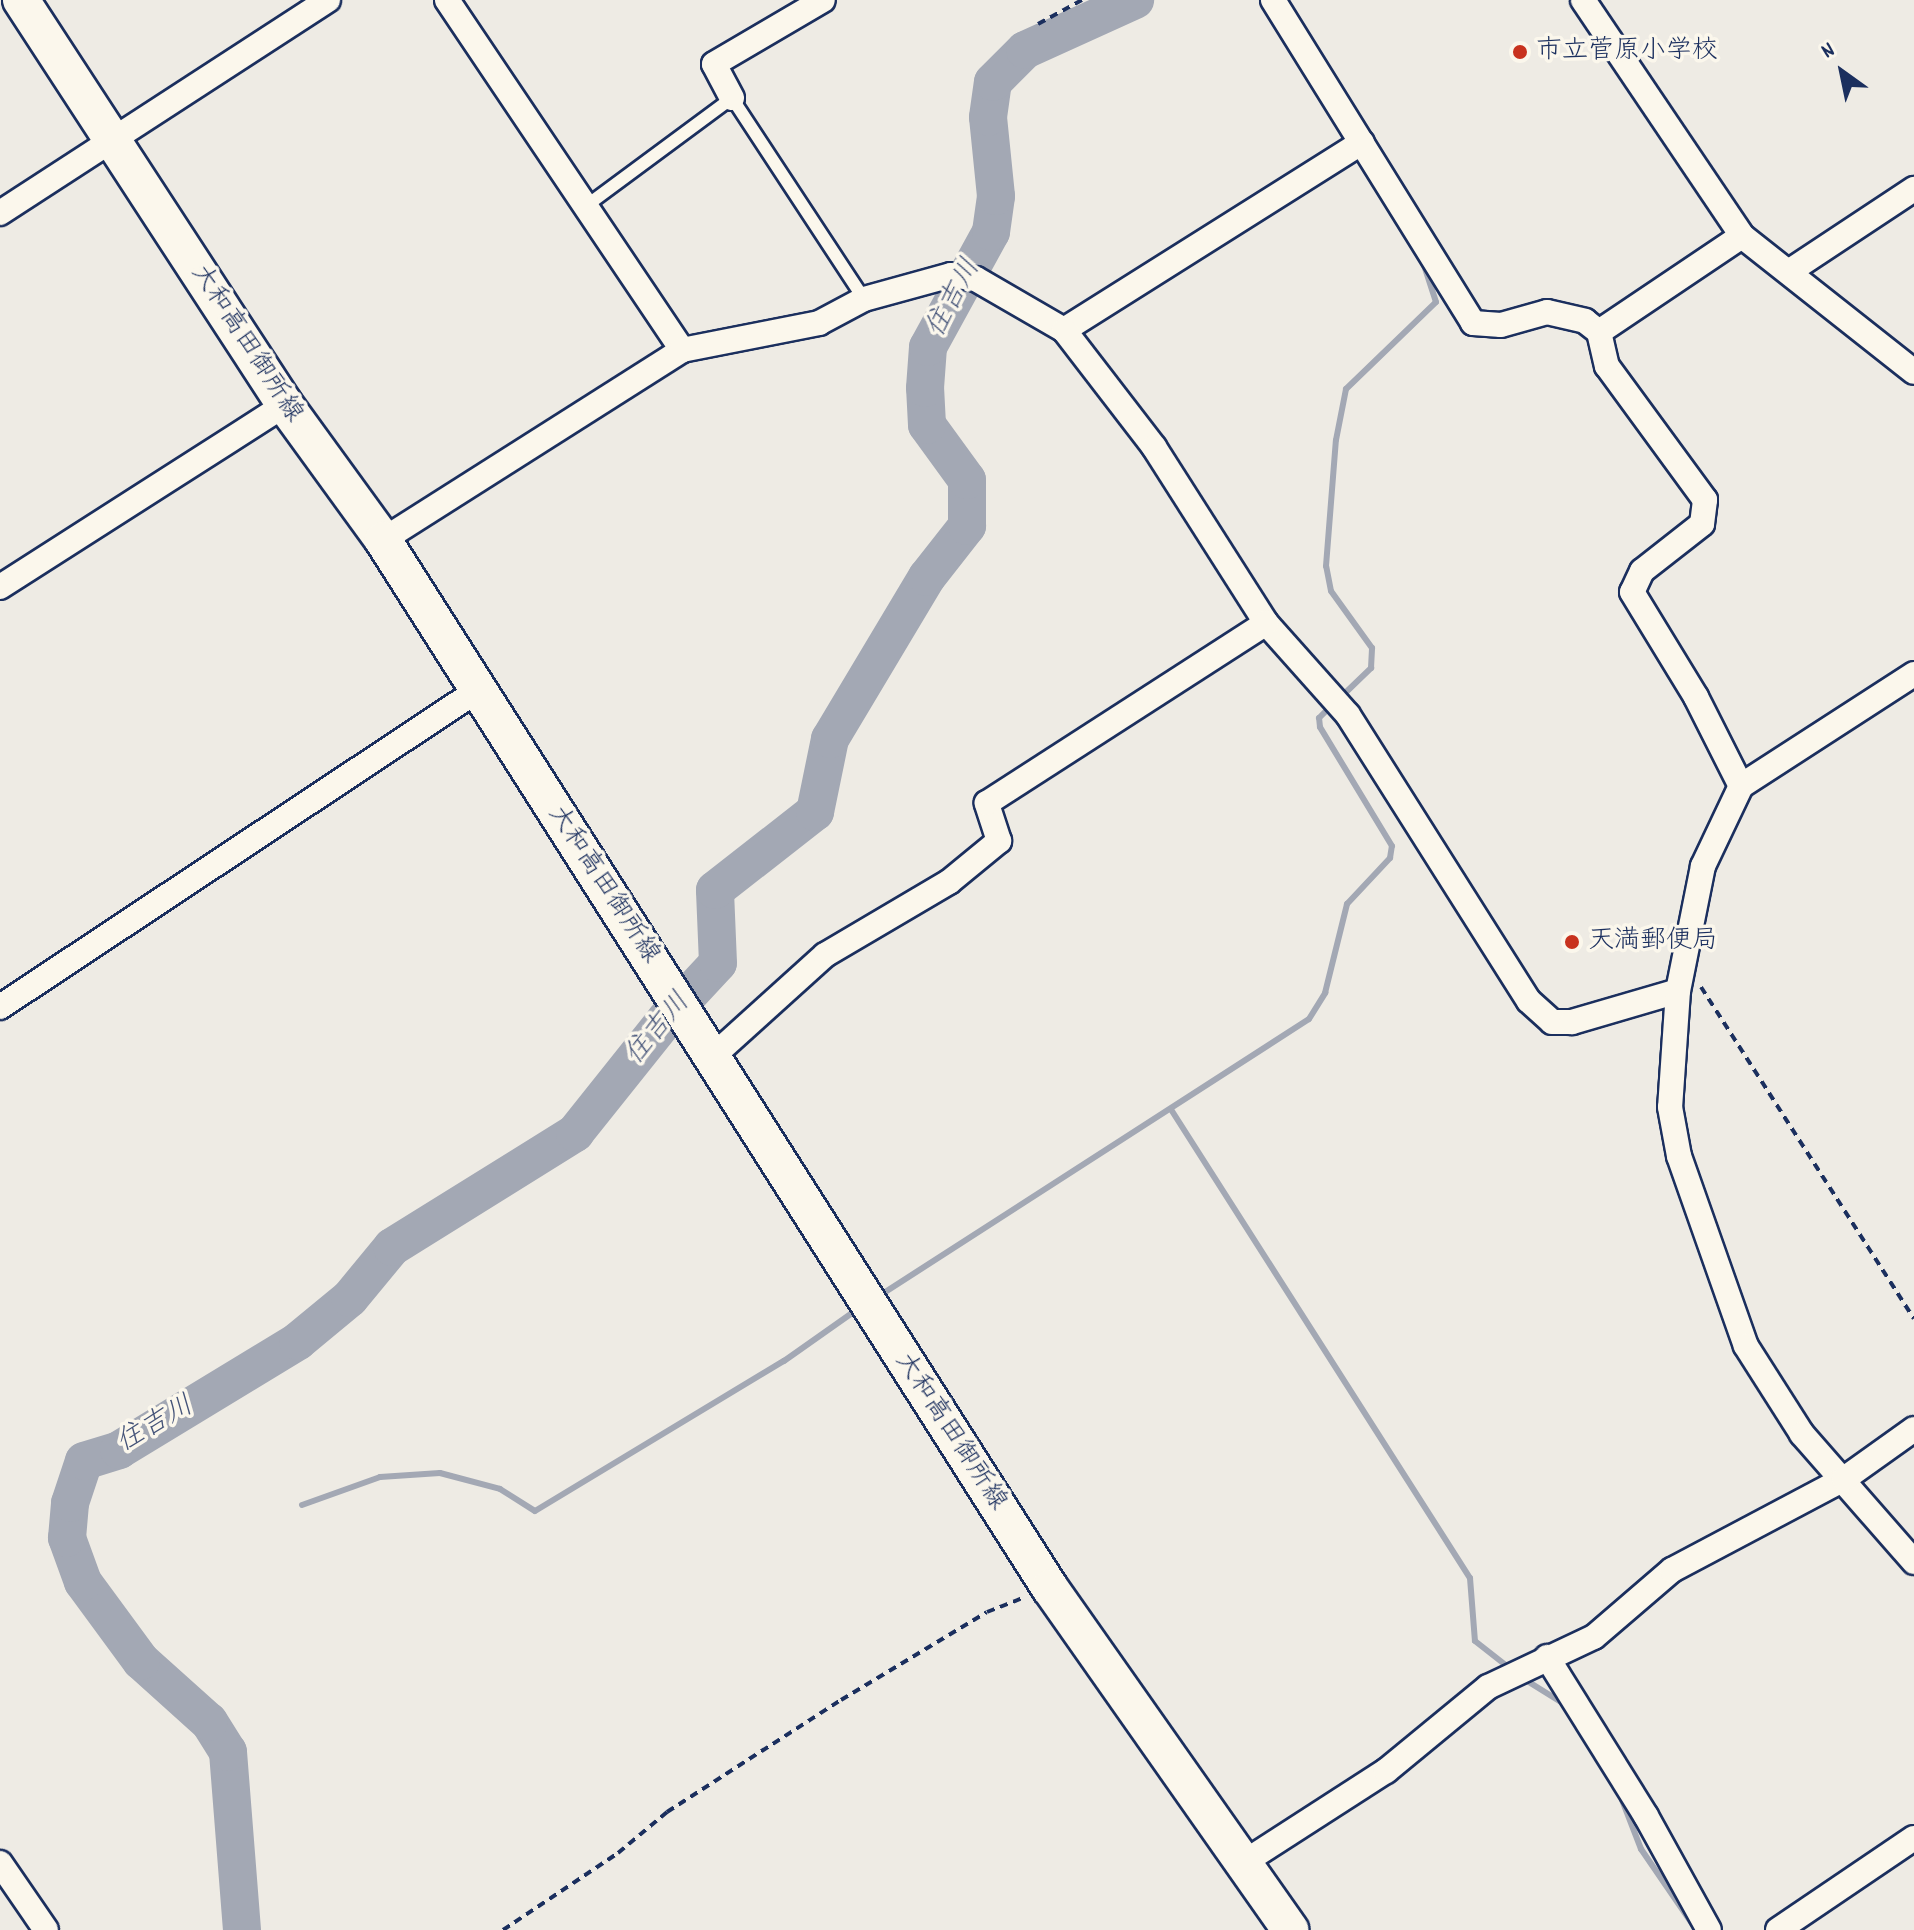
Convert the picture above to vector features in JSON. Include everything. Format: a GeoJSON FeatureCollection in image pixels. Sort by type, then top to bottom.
{"type":"FeatureCollection","features":[{"type":"Feature","properties":{"kind":"main road","name":"大和高田御所線"},"geometry":{"type":"LineString","coordinates":[[21,0],[285,405],[383,540],[1050,1588],[1290,1930]]}},
{"type":"Feature","properties":{"kind":"street"},"geometry":{"type":"LineString","coordinates":[[0,213],[328,0]]}},
{"type":"Feature","properties":{"kind":"street"},"geometry":{"type":"LineString","coordinates":[[447,0],[682,350]]}},
{"type":"Feature","properties":{"kind":"street"},"geometry":{"type":"LineString","coordinates":[[732,98],[714,64],[823,0]]}},
{"type":"Feature","properties":{"kind":"street"},"geometry":{"type":"LineString","coordinates":[[1273,0],[1473,323],[1501,325],[1547,312],[1585,321],[1599,332],[1607,366],[1705,500],[1702,524],[1642,571],[1632,592],[1696,697],[1741,786]]}},
{"type":"Feature","properties":{"kind":"street"},"geometry":{"type":"LineString","coordinates":[[1583,0],[1742,236],[1914,372]]}},
{"type":"Feature","properties":{"kind":"street"},"geometry":{"type":"LineString","coordinates":[[1064,330],[1362,142]]}},
{"type":"Feature","properties":{"kind":"street"},"geometry":{"type":"LineString","coordinates":[[1790,271],[1914,189]]}},
{"type":"Feature","properties":{"kind":"street"},"geometry":{"type":"LineString","coordinates":[[1599,332],[1742,236]]}},
{"type":"Feature","properties":{"kind":"street"},"geometry":{"type":"LineString","coordinates":[[383,540],[682,350],[819,323],[864,299],[961,276],[1064,330],[1154,447],[1266,623],[1348,715],[1529,1001],[1552,1022],[1572,1022],[1678,991]]}},
{"type":"Feature","properties":{"kind":"street"},"geometry":{"type":"LineString","coordinates":[[0,587],[285,405]]}},
{"type":"Feature","properties":{"kind":"street"},"geometry":{"type":"LineString","coordinates":[[712,1057],[825,955],[949,882],[999,841],[987,803],[1266,623]]}},
{"type":"Feature","properties":{"kind":"street"},"geometry":{"type":"LineString","coordinates":[[1914,674],[1741,786],[1703,866],[1678,991],[1670,1107],[1679,1156],[1746,1346],[1802,1434],[1914,1562]]}},
{"type":"Feature","properties":{"kind":"street"},"geometry":{"type":"LineString","coordinates":[[0,1007],[478,690]]}},
{"type":"Feature","properties":{"kind":"street"},"geometry":{"type":"LineString","coordinates":[[1243,1863],[1386,1771],[1488,1687],[1594,1637],[1672,1570],[1844,1479],[1914,1429]]}},
{"type":"Feature","properties":{"kind":"street"},"geometry":{"type":"LineString","coordinates":[[1547,1657],[1646,1816],[1709,1930]]}},
{"type":"Feature","properties":{"kind":"street"},"geometry":{"type":"LineString","coordinates":[[1778,1930],[1914,1838]]}},
{"type":"Feature","properties":{"kind":"street"},"geometry":{"type":"LineString","coordinates":[[0,1863],[46,1930]]}},
{"type":"Feature","properties":{"kind":"lane"},"geometry":{"type":"LineString","coordinates":[[586,206],[732,98],[864,299]]}},
{"type":"Feature","properties":{"kind":"path"},"geometry":{"type":"LineString","coordinates":[[1038,24],[1082,0]]}},
{"type":"Feature","properties":{"kind":"path"},"geometry":{"type":"LineString","coordinates":[[1684,957],[1914,1319]]}},
{"type":"Feature","properties":{"kind":"path"},"geometry":{"type":"LineString","coordinates":[[503,1930],[618,1853],[667,1812],[841,1700],[987,1612],[1050,1588]]}},
{"type":"Feature","properties":{"kind":"waterway","name":"住吉川"},"geometry":{"type":"LineString","coordinates":[[242,1930],[228,1752],[209,1722],[141,1661],[83,1582],[67,1538],[70,1503],[84,1461],[119,1450],[298,1341],[350,1298],[392,1247],[575,1133],[666,1019],[718,963],[715,890],[815,812],[830,739],[927,577],[967,526],[967,480],[927,425],[925,388],[928,347],[991,232],[996,196],[988,117],[993,82],[1025,50],[1135,0]]}},
{"type":"Feature","properties":{"kind":"waterway"},"geometry":{"type":"LineString","coordinates":[[1341,697],[1371,668],[1372,648],[1331,591],[1326,566],[1336,440],[1346,389],[1436,302],[1424,264]]}},
{"type":"Feature","properties":{"kind":"waterway"},"geometry":{"type":"LineString","coordinates":[[879,1296],[1309,1019],[1325,993],[1347,904],[1390,858],[1392,846],[1320,727],[1319,718],[1333,704]]}},
{"type":"Feature","properties":{"kind":"waterway"},"geometry":{"type":"LineString","coordinates":[[1172,1111],[1470,1578],[1475,1641],[1512,1670]]}},
{"type":"Feature","properties":{"kind":"waterway"},"geometry":{"type":"LineString","coordinates":[[302,1505],[380,1477],[440,1473],[500,1489],[535,1511],[784,1361],[859,1308]]}},
{"type":"Feature","properties":{"kind":"waterway"},"geometry":{"type":"LineString","coordinates":[[1524,1679],[1561,1702]]}},
{"type":"Feature","properties":{"kind":"waterway"},"geometry":{"type":"LineString","coordinates":[[1622,1800],[1641,1849],[1695,1928]]}},
{"type":"Feature","properties":{"kind":"place","name":"市立菅原小学校"},"geometry":{"type":"Point","coordinates":[1520,52]}},
{"type":"Feature","properties":{"kind":"place","name":"天満郵便局"},"geometry":{"type":"Point","coordinates":[1572,942]}}]}
